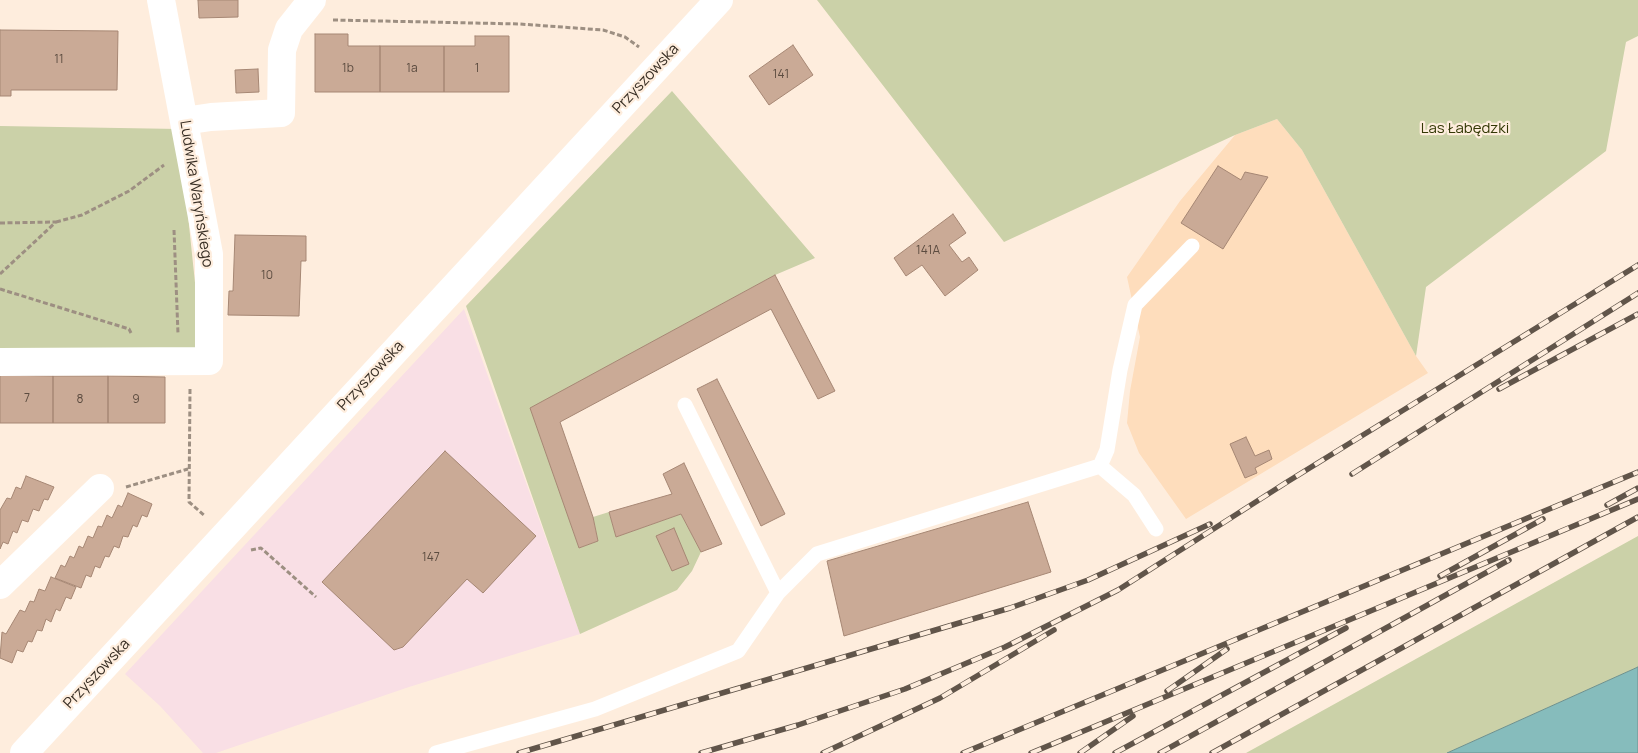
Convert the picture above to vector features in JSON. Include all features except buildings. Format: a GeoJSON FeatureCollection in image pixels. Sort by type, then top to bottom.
{"type":"FeatureCollection","features":[{"type":"Feature","properties":{"kind":"street","name":"Ludwika Waryńskiego"},"geometry":{"type":"LineString","coordinates":[[0,362],[208,361],[209,254],[161,0]]}},
{"type":"Feature","properties":{"kind":"street","name":"Przyszowska"},"geometry":{"type":"LineString","coordinates":[[24,753],[719,0]]}},
{"type":"Feature","properties":{"kind":"street"},"geometry":{"type":"LineString","coordinates":[[184,121],[211,117],[282,113],[282,50],[289,29],[304,10]]}},
{"type":"Feature","properties":{"kind":"street"},"geometry":{"type":"LineString","coordinates":[[0,585],[100,488]]}},
{"type":"Feature","properties":{"kind":"lane"},"geometry":{"type":"LineString","coordinates":[[436,753],[596,709],[738,651],[778,593],[817,554],[1100,466],[1107,450],[1120,370],[1135,305],[1192,246]]}},
{"type":"Feature","properties":{"kind":"lane"},"geometry":{"type":"LineString","coordinates":[[686,405],[778,593]]}},
{"type":"Feature","properties":{"kind":"lane"},"geometry":{"type":"LineString","coordinates":[[1100,466],[1134,495],[1156,528]]}},
{"type":"Feature","properties":{"kind":"path"},"geometry":{"type":"LineString","coordinates":[[304,10],[603,30],[625,37],[642,49]]}},
{"type":"Feature","properties":{"kind":"path"},"geometry":{"type":"LineString","coordinates":[[0,223],[56,222],[82,215],[129,192],[171,159]]}},
{"type":"Feature","properties":{"kind":"path"},"geometry":{"type":"LineString","coordinates":[[0,274],[56,222]]}},
{"type":"Feature","properties":{"kind":"path"},"geometry":{"type":"LineString","coordinates":[[0,289],[129,329],[147,353],[147,362]]}},
{"type":"Feature","properties":{"kind":"path"},"geometry":{"type":"LineString","coordinates":[[177,362],[190,373],[189,502],[207,518]]}},
{"type":"Feature","properties":{"kind":"path"},"geometry":{"type":"LineString","coordinates":[[261,548],[316,597]]}},
{"type":"Feature","properties":{"kind":"shaded area"},"geometry":{"type":"Polygon","coordinates":[[[1277,119],[1302,150],[1416,356],[1428,373],[1186,519],[1139,453],[1127,423],[1130,391],[1140,337],[1127,277],[1180,201],[1235,135],[1277,119]]]}},
{"type":"Feature","properties":{"kind":"shaded area"},"geometry":{"type":"Polygon","coordinates":[[[464,309],[580,634],[409,687],[216,753],[203,753],[160,706],[125,674],[464,309]]]}},
{"type":"Feature","properties":{"kind":"green space","name":"Las Łabędzki"},"geometry":{"type":"Polygon","coordinates":[[[817,0],[1638,0],[1638,36],[1626,42],[1606,151],[1426,287],[1416,356],[1302,150],[1277,119],[1235,135],[1004,242],[817,0]]]}},
{"type":"Feature","properties":{"kind":"green space"},"geometry":{"type":"Polygon","coordinates":[[[672,91],[815,258],[775,275],[531,408],[579,548],[598,541],[593,517],[609,512],[616,537],[681,514],[701,552],[692,571],[677,590],[580,634],[466,306],[672,91]]]}},
{"type":"Feature","properties":{"kind":"green space"},"geometry":{"type":"Polygon","coordinates":[[[0,126],[179,129],[202,350],[0,352],[0,126]]]}},
{"type":"Feature","properties":{"kind":"green space"},"geometry":{"type":"Polygon","coordinates":[[[1638,536],[1638,667],[1447,753],[1246,753],[1638,536]]]}},
{"type":"Feature","properties":{"kind":"water"},"geometry":{"type":"Polygon","coordinates":[[[1638,667],[1638,753],[1447,753],[1638,667]]]}},
{"type":"Feature","properties":{"kind":"railway"},"geometry":{"type":"LineString","coordinates":[[701,753],[798,725],[905,689],[1005,647],[1118,590],[1287,482],[1638,265]]}},
{"type":"Feature","properties":{"kind":"railway"},"geometry":{"type":"LineString","coordinates":[[1352,474],[1638,293]]}},
{"type":"Feature","properties":{"kind":"railway"},"geometry":{"type":"LineString","coordinates":[[1499,389],[1638,314]]}},
{"type":"Feature","properties":{"kind":"railway"},"geometry":{"type":"LineString","coordinates":[[963,753],[1638,472]]}},
{"type":"Feature","properties":{"kind":"railway"},"geometry":{"type":"LineString","coordinates":[[1607,505],[1638,488]]}},
{"type":"Feature","properties":{"kind":"railway"},"geometry":{"type":"LineString","coordinates":[[1031,753],[1638,499]]}},
{"type":"Feature","properties":{"kind":"railway"},"geometry":{"type":"LineString","coordinates":[[1212,753],[1638,517]]}},
{"type":"Feature","properties":{"kind":"railway"},"geometry":{"type":"LineString","coordinates":[[1440,576],[1543,519]]}},
{"type":"Feature","properties":{"kind":"railway"},"geometry":{"type":"LineString","coordinates":[[519,753],[1010,608],[1088,580],[1210,524]]}},
{"type":"Feature","properties":{"kind":"railway"},"geometry":{"type":"LineString","coordinates":[[1160,753],[1509,560]]}},
{"type":"Feature","properties":{"kind":"railway"},"geometry":{"type":"LineString","coordinates":[[1115,753],[1346,628]]}},
{"type":"Feature","properties":{"kind":"railway"},"geometry":{"type":"LineString","coordinates":[[823,753],[940,698],[1054,630]]}},
{"type":"Feature","properties":{"kind":"railway"},"geometry":{"type":"LineString","coordinates":[[1167,691],[1227,649]]}},
{"type":"Feature","properties":{"kind":"railway"},"geometry":{"type":"LineString","coordinates":[[1080,753],[1133,716]]}}]}
